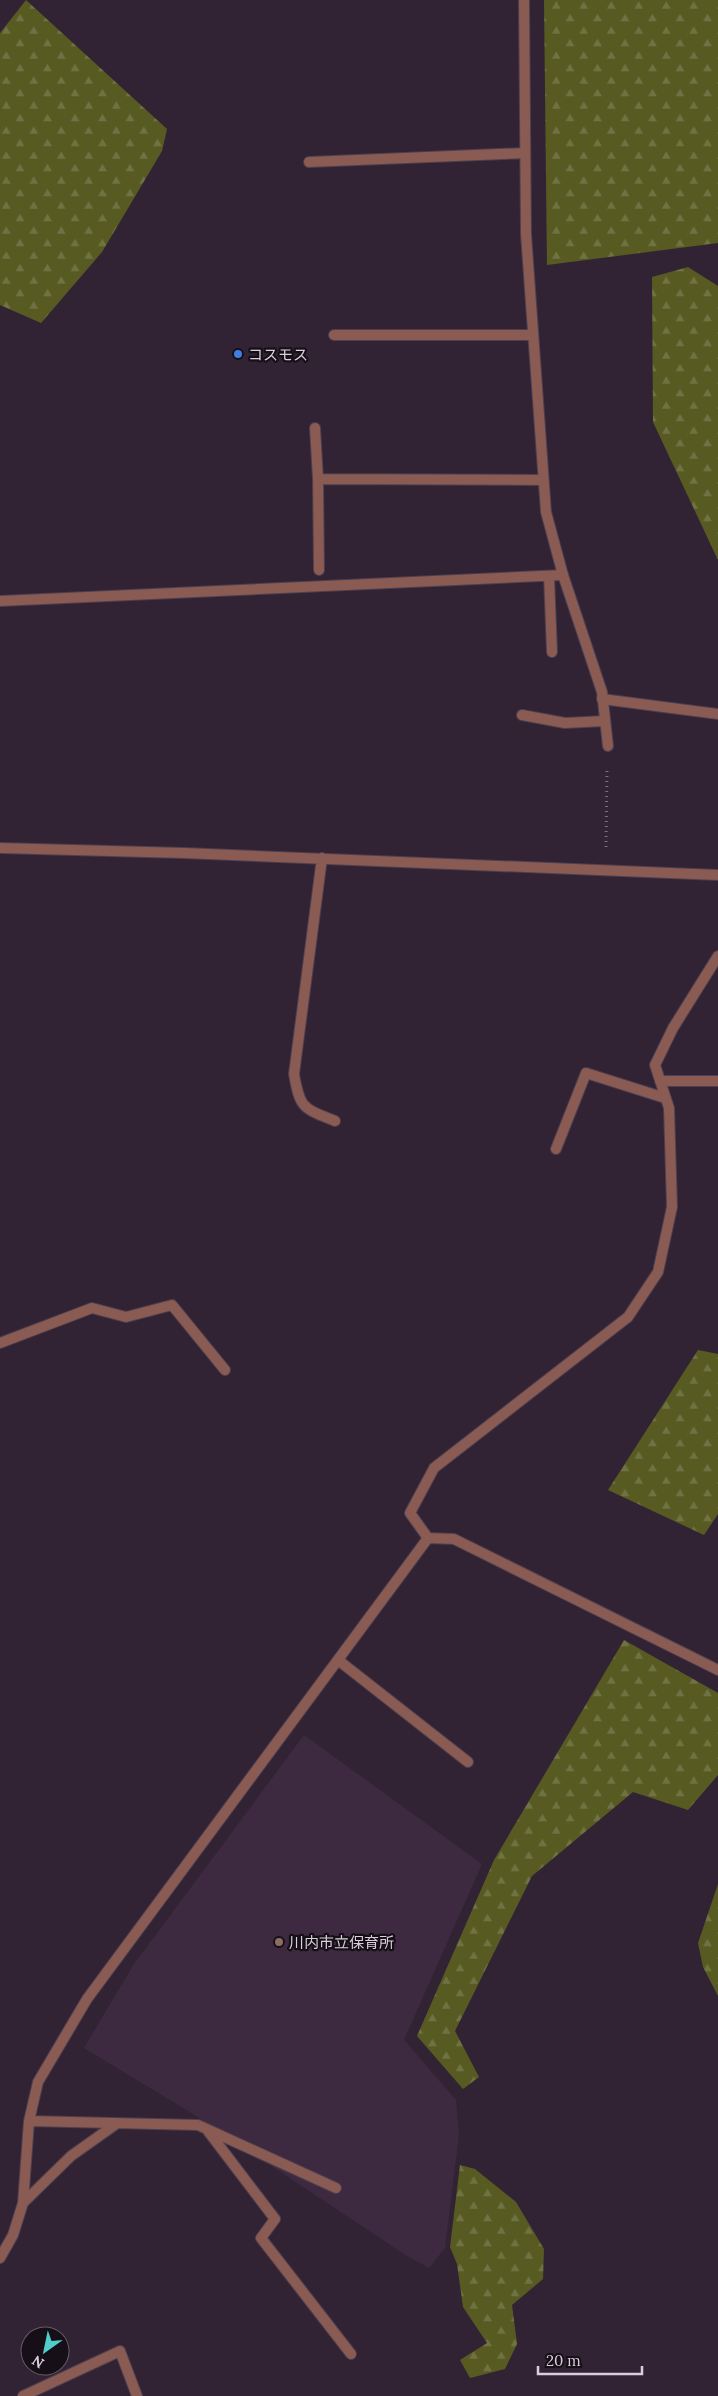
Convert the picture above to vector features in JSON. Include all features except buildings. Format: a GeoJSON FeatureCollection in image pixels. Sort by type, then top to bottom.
{"type":"FeatureCollection","features":[{"type":"Feature","properties":{"kind":"street"},"geometry":{"type":"LineString","coordinates":[[524,0],[526,234],[546,512],[563,575],[602,692],[608,746]]}},
{"type":"Feature","properties":{"kind":"street"},"geometry":{"type":"LineString","coordinates":[[309,162],[525,152]]}},
{"type":"Feature","properties":{"kind":"street"},"geometry":{"type":"LineString","coordinates":[[334,335],[533,335]]}},
{"type":"Feature","properties":{"kind":"street"},"geometry":{"type":"LineString","coordinates":[[316,428],[319,570]]}},
{"type":"Feature","properties":{"kind":"street"},"geometry":{"type":"LineString","coordinates":[[318,479],[544,480]]}},
{"type":"Feature","properties":{"kind":"street"},"geometry":{"type":"LineString","coordinates":[[0,601],[563,575]]}},
{"type":"Feature","properties":{"kind":"street"},"geometry":{"type":"LineString","coordinates":[[549,576],[552,652]]}},
{"type":"Feature","properties":{"kind":"street"},"geometry":{"type":"LineString","coordinates":[[602,699],[718,714]]}},
{"type":"Feature","properties":{"kind":"street"},"geometry":{"type":"LineString","coordinates":[[522,715],[565,723],[605,721]]}},
{"type":"Feature","properties":{"kind":"street"},"geometry":{"type":"LineString","coordinates":[[0,848],[322,858],[718,875]]}},
{"type":"Feature","properties":{"kind":"street"},"geometry":{"type":"LineString","coordinates":[[322,858],[294,1074],[298,1100],[309,1111],[335,1120]]}},
{"type":"Feature","properties":{"kind":"street"},"geometry":{"type":"LineString","coordinates":[[428,1538],[410,1513],[434,1468],[628,1317],[658,1272],[672,1207],[669,1108],[655,1066],[673,1028],[718,956]]}},
{"type":"Feature","properties":{"kind":"street"},"geometry":{"type":"LineString","coordinates":[[556,1149],[586,1073],[665,1098]]}},
{"type":"Feature","properties":{"kind":"street"},"geometry":{"type":"LineString","coordinates":[[660,1081],[718,1081]]}},
{"type":"Feature","properties":{"kind":"street"},"geometry":{"type":"LineString","coordinates":[[0,1343],[92,1308],[126,1317],[172,1304],[225,1370]]}},
{"type":"Feature","properties":{"kind":"street"},"geometry":{"type":"LineString","coordinates":[[0,2258],[12,2235],[23,2203],[29,2121],[38,2082],[87,1999],[428,1538]]}},
{"type":"Feature","properties":{"kind":"street"},"geometry":{"type":"LineString","coordinates":[[428,1538],[454,1539],[718,1670]]}},
{"type":"Feature","properties":{"kind":"street"},"geometry":{"type":"LineString","coordinates":[[338,1660],[468,1762]]}},
{"type":"Feature","properties":{"kind":"street"},"geometry":{"type":"LineString","coordinates":[[29,2121],[198,2125],[336,2188]]}},
{"type":"Feature","properties":{"kind":"street"},"geometry":{"type":"LineString","coordinates":[[23,2203],[70,2156],[116,2124]]}},
{"type":"Feature","properties":{"kind":"street"},"geometry":{"type":"LineString","coordinates":[[208,2130],[275,2219],[261,2238],[351,2354]]}},
{"type":"Feature","properties":{"kind":"street"},"geometry":{"type":"LineString","coordinates":[[23,2396],[120,2352],[136,2396]]}},
{"type":"Feature","properties":{"kind":"path"},"geometry":{"type":"LineString","coordinates":[[606,870],[608,746]]}},
{"type":"Feature","properties":{"kind":"shaded area"},"geometry":{"type":"Polygon","coordinates":[[[304,1735],[482,1864],[404,2040],[456,2100],[459,2135],[445,2248],[429,2268],[407,2256],[193,2114],[84,2048],[134,1964],[304,1735]]]}},
{"type":"Feature","properties":{"kind":"green space"},"geometry":{"type":"Polygon","coordinates":[[[26,0],[167,129],[162,151],[102,252],[41,323],[0,305],[0,33],[26,0]]]}},
{"type":"Feature","properties":{"kind":"green space"},"geometry":{"type":"Polygon","coordinates":[[[544,0],[718,0],[718,243],[547,265],[544,0]]]}},
{"type":"Feature","properties":{"kind":"green space"},"geometry":{"type":"Polygon","coordinates":[[[688,267],[718,286],[718,560],[653,422],[652,277],[688,267]]]}},
{"type":"Feature","properties":{"kind":"green space"},"geometry":{"type":"Polygon","coordinates":[[[698,1350],[718,1354],[718,1514],[704,1535],[608,1490],[698,1350]]]}},
{"type":"Feature","properties":{"kind":"green space"},"geometry":{"type":"Polygon","coordinates":[[[624,1640],[718,1693],[718,1775],[688,1810],[633,1792],[532,1876],[455,2031],[479,2077],[463,2089],[417,2036],[494,1860],[624,1640]]]}},
{"type":"Feature","properties":{"kind":"green space"},"geometry":{"type":"Polygon","coordinates":[[[718,1884],[718,1996],[703,1967],[698,1943],[718,1884]]]}},
{"type":"Feature","properties":{"kind":"green space"},"geometry":{"type":"Polygon","coordinates":[[[460,2165],[475,2169],[516,2202],[544,2249],[543,2279],[512,2305],[517,2344],[505,2369],[470,2378],[460,2360],[487,2343],[463,2307],[457,2264],[450,2247],[460,2165]]]}},
{"type":"Feature","properties":{"kind":"place","name":"コスモス"},"geometry":{"type":"Point","coordinates":[238,354]}},
{"type":"Feature","properties":{"kind":"place","name":"川内市立保育所"},"geometry":{"type":"Point","coordinates":[279,1942]}}]}
